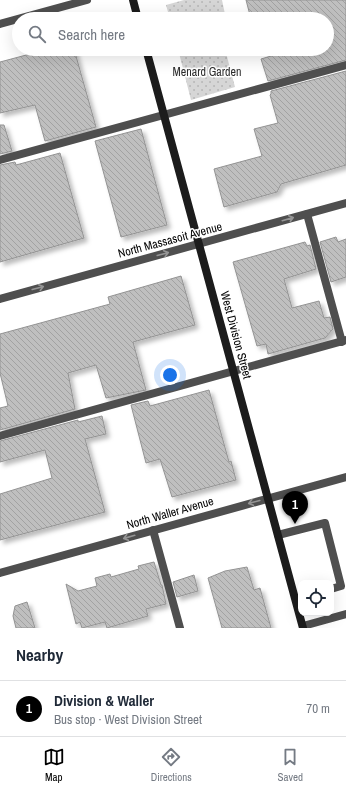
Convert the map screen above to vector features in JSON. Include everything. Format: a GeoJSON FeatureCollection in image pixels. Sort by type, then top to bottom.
{"type":"FeatureCollection","features":[{"type":"Feature","properties":{"kind":"main road"},"geometry":{"type":"LineString","coordinates":[[133,0],[136,12]]}},
{"type":"Feature","properties":{"kind":"main road","name":"West Division Street"},"geometry":{"type":"LineString","coordinates":[[148,56],[268,498],[298,598]]}},
{"type":"Feature","properties":{"kind":"main road","name":"West Division Street"},"geometry":{"type":"LineString","coordinates":[[301,616],[303,627]]}},
{"type":"Feature","properties":{"kind":"street"},"geometry":{"type":"LineString","coordinates":[[44,12],[87,0]]}},
{"type":"Feature","properties":{"kind":"street"},"geometry":{"type":"LineString","coordinates":[[0,24],[12,21]]}},
{"type":"Feature","properties":{"kind":"street"},"geometry":{"type":"LineString","coordinates":[[0,160],[346,65]]}},
{"type":"Feature","properties":{"kind":"street","name":"North Massasoit Avenue"},"geometry":{"type":"LineString","coordinates":[[0,299],[346,203]]}},
{"type":"Feature","properties":{"kind":"street"},"geometry":{"type":"LineString","coordinates":[[0,436],[344,341],[307,214]]}},
{"type":"Feature","properties":{"kind":"street","name":"North Waller Avenue"},"geometry":{"type":"LineString","coordinates":[[0,573],[346,477]]}},
{"type":"Feature","properties":{"kind":"street"},"geometry":{"type":"LineString","coordinates":[[278,534],[325,524],[342,586],[334,588]]}},
{"type":"Feature","properties":{"kind":"street"},"geometry":{"type":"LineString","coordinates":[[154,530],[180,628]]}},
{"type":"Feature","properties":{"kind":"street"},"geometry":{"type":"LineString","coordinates":[[303,627],[346,614]]}},
{"type":"Feature","properties":{"kind":"green space"},"geometry":{"type":"Polygon","coordinates":[[[184,0],[222,0],[225,12],[168,12],[166,5],[184,0]]]}},
{"type":"Feature","properties":{"kind":"green space","name":"Menard Garden"},"geometry":{"type":"Polygon","coordinates":[[[180,56],[227,56],[235,87],[191,100],[180,56]]]}},
{"type":"Feature","properties":{"kind":"building"},"geometry":{"type":"Polygon","coordinates":[[[246,0],[346,0],[346,60],[268,81],[261,59],[271,56],[334,56],[334,12],[249,12],[246,0]]]}},
{"type":"Feature","properties":{"kind":"building"},"geometry":{"type":"Polygon","coordinates":[[[22,56],[76,56],[96,127],[45,141],[35,105],[0,113],[0,62],[22,56]]]}},
{"type":"Feature","properties":{"kind":"building"},"geometry":{"type":"Polygon","coordinates":[[[346,71],[346,165],[281,184],[277,192],[224,207],[214,169],[262,156],[254,129],[278,123],[270,95],[271,91],[346,71]]]}},
{"type":"Feature","properties":{"kind":"building"},"geometry":{"type":"Polygon","coordinates":[[[0,125],[4,125],[12,151],[0,154],[0,125]]]}},
{"type":"Feature","properties":{"kind":"building"},"geometry":{"type":"Polygon","coordinates":[[[141,129],[167,225],[121,237],[95,141],[141,129]]]}},
{"type":"Feature","properties":{"kind":"building"},"geometry":{"type":"Polygon","coordinates":[[[60,153],[84,238],[0,262],[0,165],[15,162],[16,165],[60,153]]]}},
{"type":"Feature","properties":{"kind":"building"},"geometry":{"type":"Polygon","coordinates":[[[336,237],[338,242],[346,239],[346,277],[331,282],[320,242],[336,237]]]}},
{"type":"Feature","properties":{"kind":"building"},"geometry":{"type":"Polygon","coordinates":[[[305,242],[307,246],[310,245],[316,269],[284,279],[292,308],[319,301],[324,318],[330,317],[333,329],[325,338],[268,354],[266,344],[257,346],[233,262],[305,242]]]}},
{"type":"Feature","properties":{"kind":"building"},"geometry":{"type":"Polygon","coordinates":[[[181,276],[195,325],[133,342],[146,390],[106,398],[96,365],[68,373],[75,409],[0,430],[0,408],[8,406],[0,373],[0,334],[110,304],[108,297],[181,276]]]}},
{"type":"Feature","properties":{"kind":"building"},"geometry":{"type":"Polygon","coordinates":[[[209,390],[229,462],[231,461],[236,480],[172,497],[160,459],[146,463],[131,405],[148,401],[150,406],[209,390]]]}},
{"type":"Feature","properties":{"kind":"building"},"geometry":{"type":"Polygon","coordinates":[[[102,416],[106,434],[85,439],[105,512],[0,540],[0,494],[52,478],[45,450],[0,462],[0,441],[78,420],[78,422],[102,416]]]}},
{"type":"Feature","properties":{"kind":"building"},"geometry":{"type":"Polygon","coordinates":[[[154,562],[162,585],[166,604],[146,609],[148,616],[107,628],[105,622],[82,628],[80,622],[76,624],[66,584],[78,591],[97,586],[95,578],[110,574],[111,577],[139,569],[138,566],[154,562]]]}},
{"type":"Feature","properties":{"kind":"building"},"geometry":{"type":"Polygon","coordinates":[[[247,567],[254,590],[260,588],[271,628],[222,628],[208,578],[225,571],[247,567]]]}},
{"type":"Feature","properties":{"kind":"building"},"geometry":{"type":"Polygon","coordinates":[[[194,575],[198,591],[177,597],[173,582],[194,575]]]}},
{"type":"Feature","properties":{"kind":"building"},"geometry":{"type":"Polygon","coordinates":[[[27,602],[35,628],[16,628],[13,616],[15,606],[27,602]]]}},
{"type":"Feature","properties":{"kind":"place","name":"Division & Waller"},"geometry":{"type":"Point","coordinates":[295,524]}}]}
